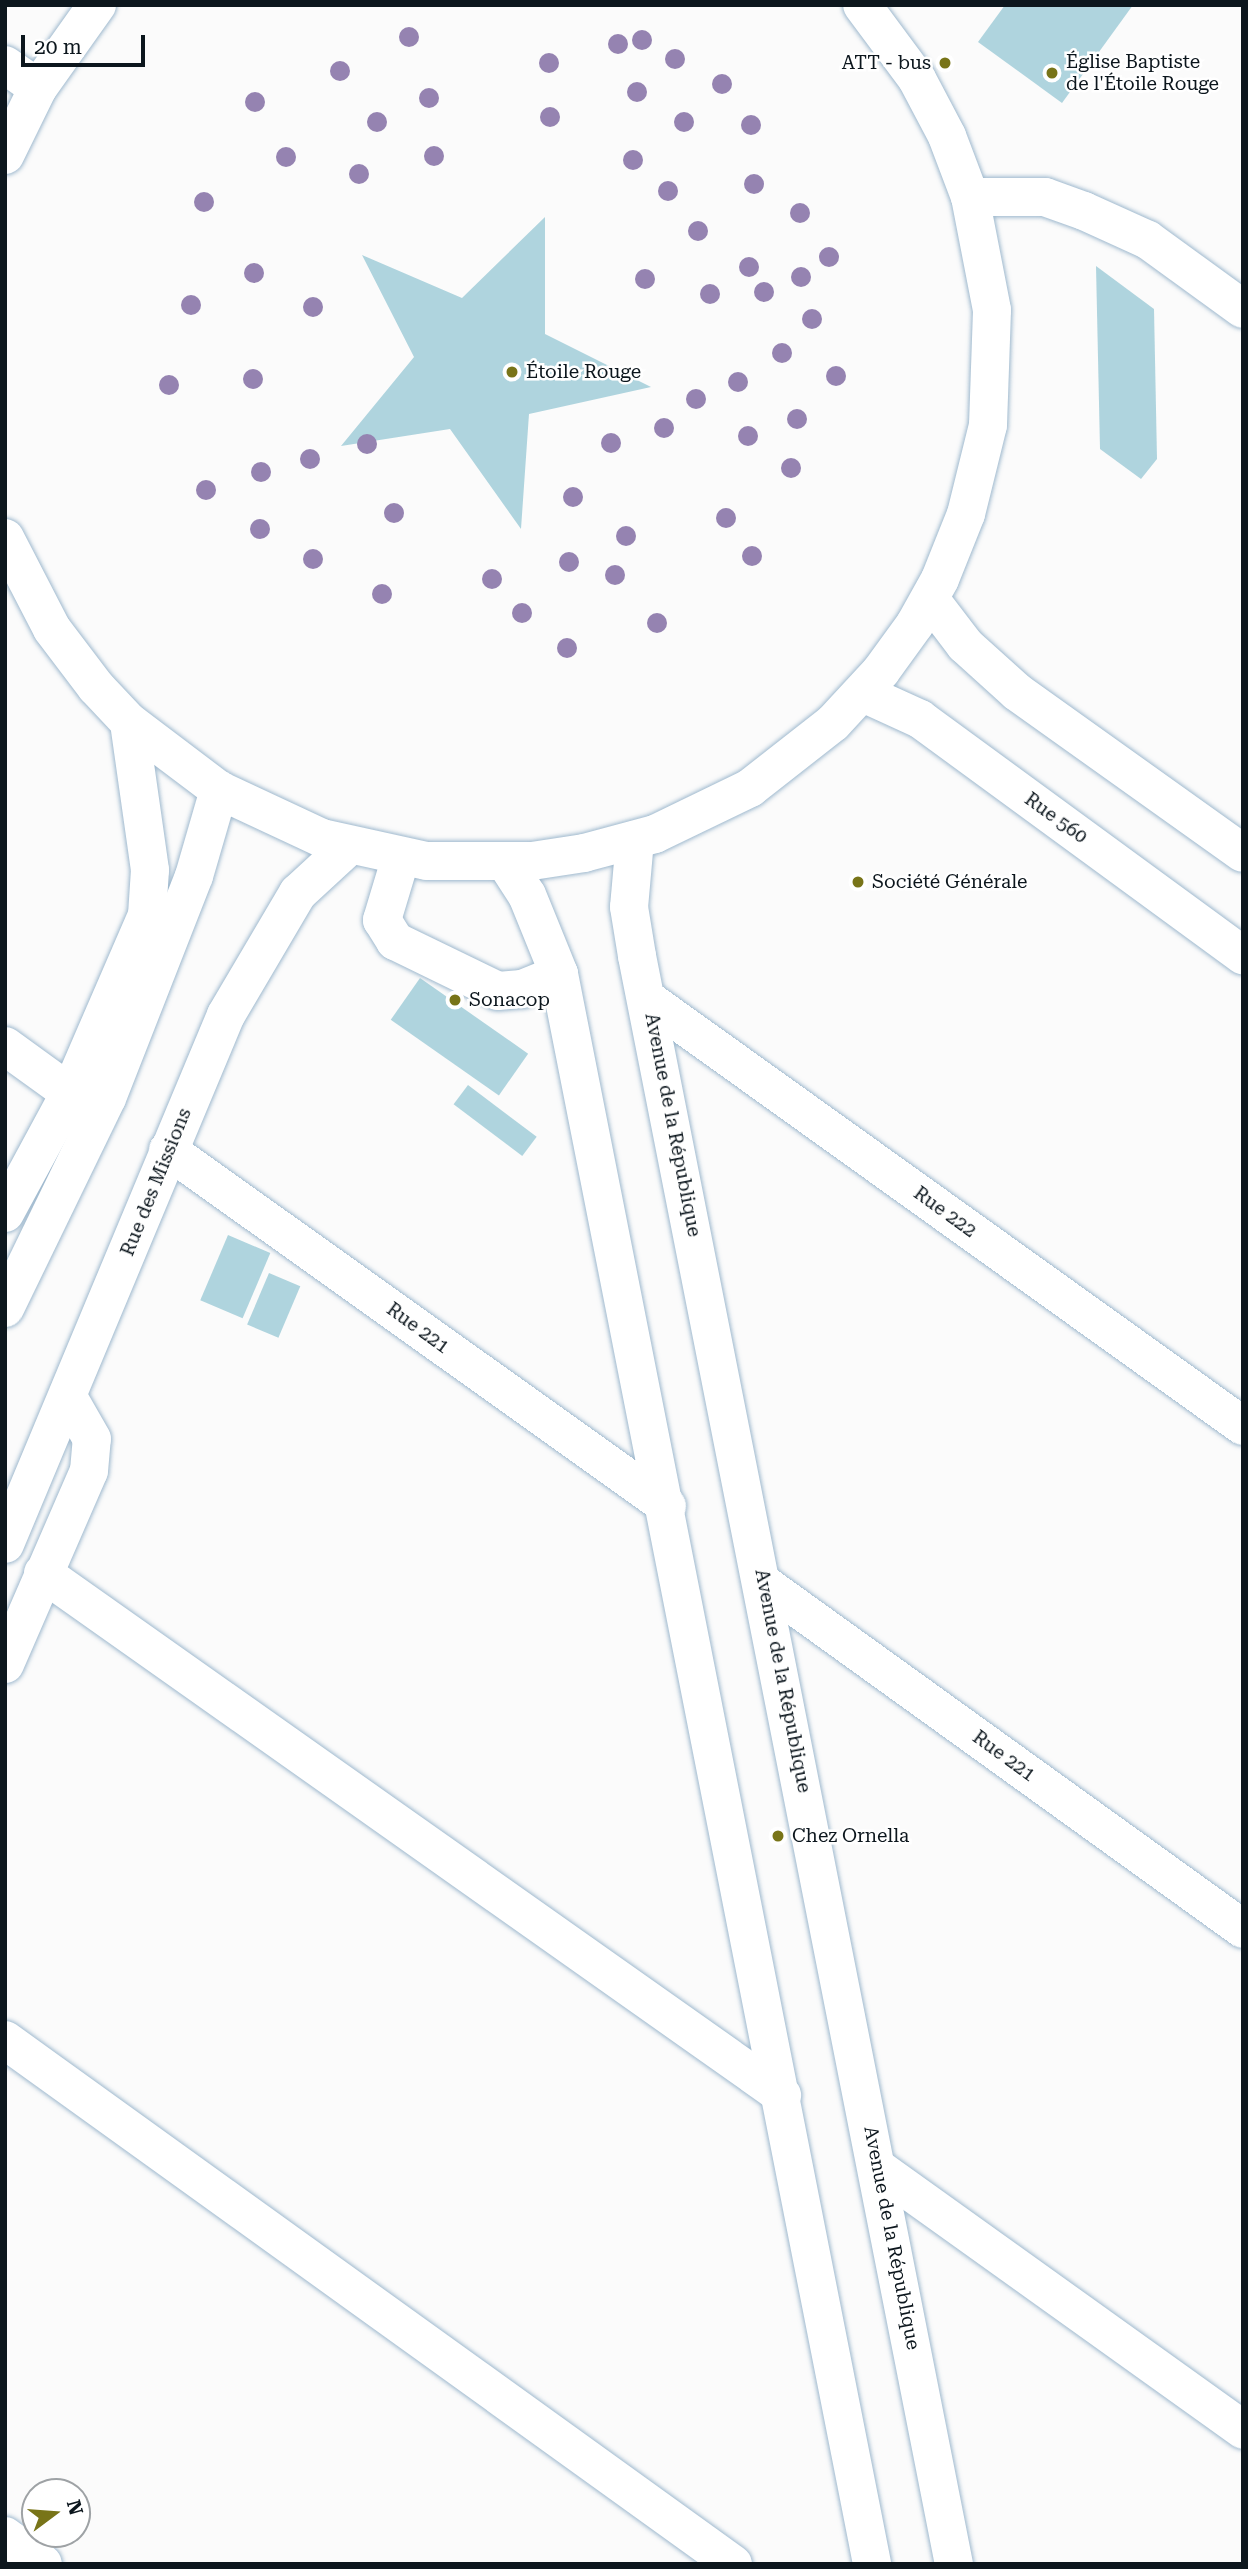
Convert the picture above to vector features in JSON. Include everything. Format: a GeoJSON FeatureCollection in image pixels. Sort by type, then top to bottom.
{"type":"FeatureCollection","features":[{"type":"Feature","properties":{"kind":"main road"},"geometry":{"type":"LineString","coordinates":[[5,155],[37,88],[97,5]]}},
{"type":"Feature","properties":{"kind":"main road"},"geometry":{"type":"LineString","coordinates":[[5,538],[52,629],[96,687],[130,722],[219,790],[269,817],[349,846],[401,857],[506,863],[584,853],[635,840],[694,818],[759,782],[818,738],[863,693],[899,648],[930,599],[967,514],[991,402],[990,287],[970,197],[922,88],[862,5]]}},
{"type":"Feature","properties":{"kind":"main road"},"geometry":{"type":"LineString","coordinates":[[5,65],[37,88]]}},
{"type":"Feature","properties":{"kind":"main road"},"geometry":{"type":"LineString","coordinates":[[970,197],[1045,197],[1084,211],[1148,240],[1243,309]]}},
{"type":"Feature","properties":{"kind":"main road"},"geometry":{"type":"LineString","coordinates":[[930,599],[965,645],[1017,692],[1243,853]]}},
{"type":"Feature","properties":{"kind":"main road","name":"Rue 560"},"geometry":{"type":"LineString","coordinates":[[863,693],[920,719],[1243,955]]}},
{"type":"Feature","properties":{"kind":"main road"},"geometry":{"type":"LineString","coordinates":[[5,1213],[70,1093],[147,915],[151,890],[130,722]]}},
{"type":"Feature","properties":{"kind":"main road"},"geometry":{"type":"LineString","coordinates":[[5,1308],[107,1098],[194,876],[219,790]]}},
{"type":"Feature","properties":{"kind":"main road","name":"Avenue de la République"},"geometry":{"type":"LineString","coordinates":[[635,840],[629,907],[879,2169],[954,2564]]}},
{"type":"Feature","properties":{"kind":"main road","name":"Rue des Missions"},"geometry":{"type":"LineString","coordinates":[[5,1544],[226,1015],[260,953],[298,893],[349,846]]}},
{"type":"Feature","properties":{"kind":"main road"},"geometry":{"type":"LineString","coordinates":[[401,857],[382,920],[395,941],[498,991],[522,989],[559,974]]}},
{"type":"Feature","properties":{"kind":"main road"},"geometry":{"type":"LineString","coordinates":[[506,863],[527,895],[559,974],[667,1506],[872,2564]]}},
{"type":"Feature","properties":{"kind":"main road","name":"Rue 222"},"geometry":{"type":"LineString","coordinates":[[647,999],[1243,1426]]}},
{"type":"Feature","properties":{"kind":"main road"},"geometry":{"type":"LineString","coordinates":[[5,1046],[70,1093]]}},
{"type":"Feature","properties":{"kind":"main road","name":"Rue 221"},"geometry":{"type":"LineString","coordinates":[[168,1150],[667,1506]]}},
{"type":"Feature","properties":{"kind":"main road"},"geometry":{"type":"LineString","coordinates":[[5,1664],[92,1455],[92,1439],[68,1397]]}},
{"type":"Feature","properties":{"kind":"main road"},"geometry":{"type":"LineString","coordinates":[[43,1573],[782,2095]]}},
{"type":"Feature","properties":{"kind":"main road","name":"Rue 221"},"geometry":{"type":"LineString","coordinates":[[764,1584],[1243,1929]]}},
{"type":"Feature","properties":{"kind":"main road"},"geometry":{"type":"LineString","coordinates":[[5,2040],[733,2564]]}},
{"type":"Feature","properties":{"kind":"main road"},"geometry":{"type":"LineString","coordinates":[[879,2169],[1243,2430]]}},
{"type":"Feature","properties":{"kind":"main road"},"geometry":{"type":"LineString","coordinates":[[5,2536],[43,2564]]}},
{"type":"Feature","properties":{"kind":"building","name":"Église Baptiste de l'Étoile Rouge"},"geometry":{"type":"Polygon","coordinates":[[[1005,5],[1133,5],[1062,103],[978,42],[1005,5]]]}},
{"type":"Feature","properties":{"kind":"building","name":"Étoile Rouge"},"geometry":{"type":"Polygon","coordinates":[[[545,217],[545,334],[651,387],[529,414],[521,529],[450,429],[341,446],[414,357],[362,255],[462,298],[545,217]]]}},
{"type":"Feature","properties":{"kind":"building"},"geometry":{"type":"Polygon","coordinates":[[[1096,266],[1154,309],[1157,459],[1141,479],[1100,449],[1096,266]]]}},
{"type":"Feature","properties":{"kind":"building"},"geometry":{"type":"Polygon","coordinates":[[[420,978],[528,1054],[499,1095],[391,1020],[420,978]]]}},
{"type":"Feature","properties":{"kind":"building"},"geometry":{"type":"Polygon","coordinates":[[[468,1085],[537,1137],[522,1156],[454,1104],[468,1085]]]}},
{"type":"Feature","properties":{"kind":"building"},"geometry":{"type":"Polygon","coordinates":[[[228,1235],[270,1253],[243,1318],[200,1300],[228,1235]]]}},
{"type":"Feature","properties":{"kind":"building"},"geometry":{"type":"Polygon","coordinates":[[[269,1273],[300,1286],[278,1338],[247,1325],[269,1273]]]}},
{"type":"Feature","properties":{"kind":"place","name":"ATT - bus"},"geometry":{"type":"Point","coordinates":[945,63]}},
{"type":"Feature","properties":{"kind":"place","name":"Église Baptiste de l'Étoile Rouge"},"geometry":{"type":"Point","coordinates":[1052,73]}},
{"type":"Feature","properties":{"kind":"place","name":"Étoile Rouge"},"geometry":{"type":"Point","coordinates":[512,372]}},
{"type":"Feature","properties":{"kind":"place","name":"Société Générale"},"geometry":{"type":"Point","coordinates":[858,882]}},
{"type":"Feature","properties":{"kind":"place","name":"Sonacop"},"geometry":{"type":"Point","coordinates":[455,1000]}},
{"type":"Feature","properties":{"kind":"place","name":"Chez Ornella"},"geometry":{"type":"Point","coordinates":[778,1836]}}]}
